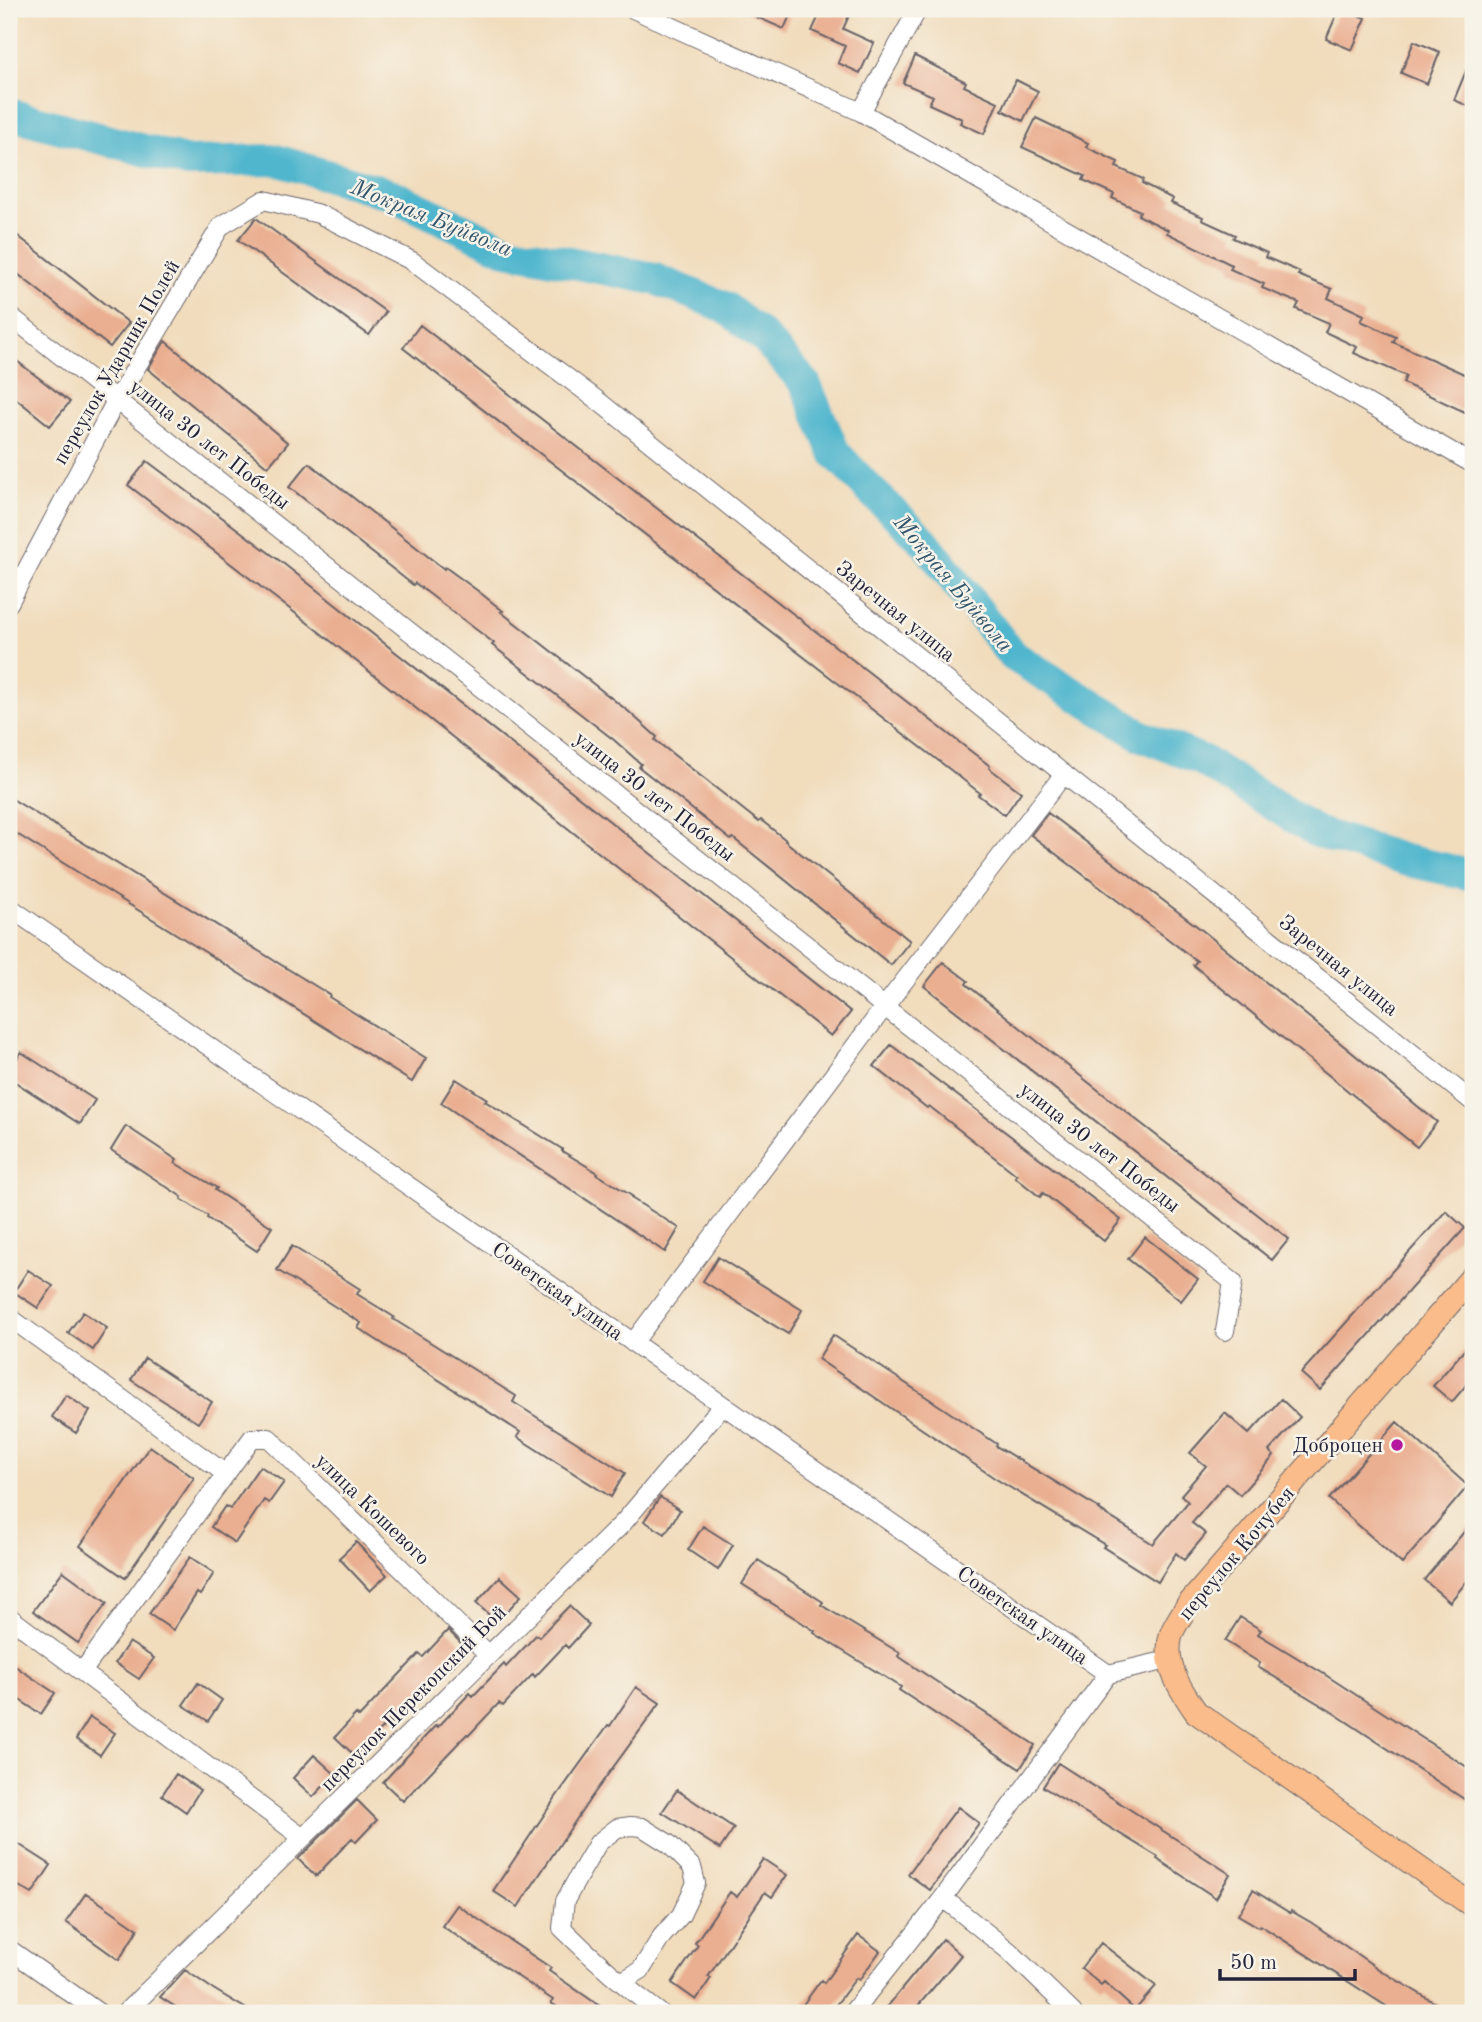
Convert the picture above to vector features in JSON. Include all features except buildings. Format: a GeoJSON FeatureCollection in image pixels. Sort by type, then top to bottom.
{"type":"FeatureCollection","features":[{"type":"Feature","properties":{"kind":"main road","name":"переулок Кочубея"},"geometry":{"type":"LineString","coordinates":[[1168,1660],[1171,1635],[1186,1606],[1473,1276]]}},
{"type":"Feature","properties":{"kind":"main road"},"geometry":{"type":"LineString","coordinates":[[1168,1660],[1179,1687],[1196,1712],[1473,1906]]}},
{"type":"Feature","properties":{"kind":"street"},"geometry":{"type":"LineString","coordinates":[[633,9],[861,113],[1473,464]]}},
{"type":"Feature","properties":{"kind":"street"},"geometry":{"type":"LineString","coordinates":[[861,113],[918,9]]}},
{"type":"Feature","properties":{"kind":"street","name":"переулок Ударник Полей"},"geometry":{"type":"LineString","coordinates":[[9,603],[117,399],[221,226],[264,200]]}},
{"type":"Feature","properties":{"kind":"street","name":"Заречная улица"},"geometry":{"type":"LineString","coordinates":[[264,200],[319,214],[412,261],[597,400],[1473,1102]]}},
{"type":"Feature","properties":{"kind":"street","name":"улица 30 лет Победы"},"geometry":{"type":"LineString","coordinates":[[9,315],[1233,1282],[1224,1331]]}},
{"type":"Feature","properties":{"kind":"street"},"geometry":{"type":"LineString","coordinates":[[633,1343],[885,1006],[1064,774]]}},
{"type":"Feature","properties":{"kind":"street","name":"Советская улица"},"geometry":{"type":"LineString","coordinates":[[9,907],[1108,1674]]}},
{"type":"Feature","properties":{"kind":"street"},"geometry":{"type":"LineString","coordinates":[[9,1317],[226,1474]]}},
{"type":"Feature","properties":{"kind":"street","name":"переулок Перекопский Бой"},"geometry":{"type":"LineString","coordinates":[[125,2013],[623,1523],[722,1406]]}},
{"type":"Feature","properties":{"kind":"street","name":"улица Кошевого"},"geometry":{"type":"LineString","coordinates":[[82,1672],[252,1438],[269,1438],[489,1655]]}},
{"type":"Feature","properties":{"kind":"street"},"geometry":{"type":"LineString","coordinates":[[9,1617],[303,1838]]}},
{"type":"Feature","properties":{"kind":"street"},"geometry":{"type":"LineString","coordinates":[[852,2013],[943,1898],[1108,1674],[1168,1660]]}},
{"type":"Feature","properties":{"kind":"street"},"geometry":{"type":"LineString","coordinates":[[621,1982],[641,1970],[662,1936],[681,1915],[696,1883],[692,1867],[669,1844],[642,1827],[617,1828],[598,1843],[565,1901],[562,1928],[592,1958],[621,1982],[660,2013]]}},
{"type":"Feature","properties":{"kind":"street"},"geometry":{"type":"LineString","coordinates":[[943,1898],[1009,1951],[1073,2013]]}},
{"type":"Feature","properties":{"kind":"street"},"geometry":{"type":"LineString","coordinates":[[9,1949],[99,2013]]}},
{"type":"Feature","properties":{"kind":"waterway","name":"Мокрая Буйвола"},"geometry":{"type":"LineString","coordinates":[[9,114],[188,162],[276,160],[390,194],[507,250],[655,279],[725,307],[763,337],[805,383],[835,453],[924,541],[1012,655],[1142,736],[1202,760],[1316,832],[1404,860],[1473,875]]}},
{"type":"Feature","properties":{"kind":"place","name":"Доброцен"},"geometry":{"type":"Point","coordinates":[1397,1445]}}]}
